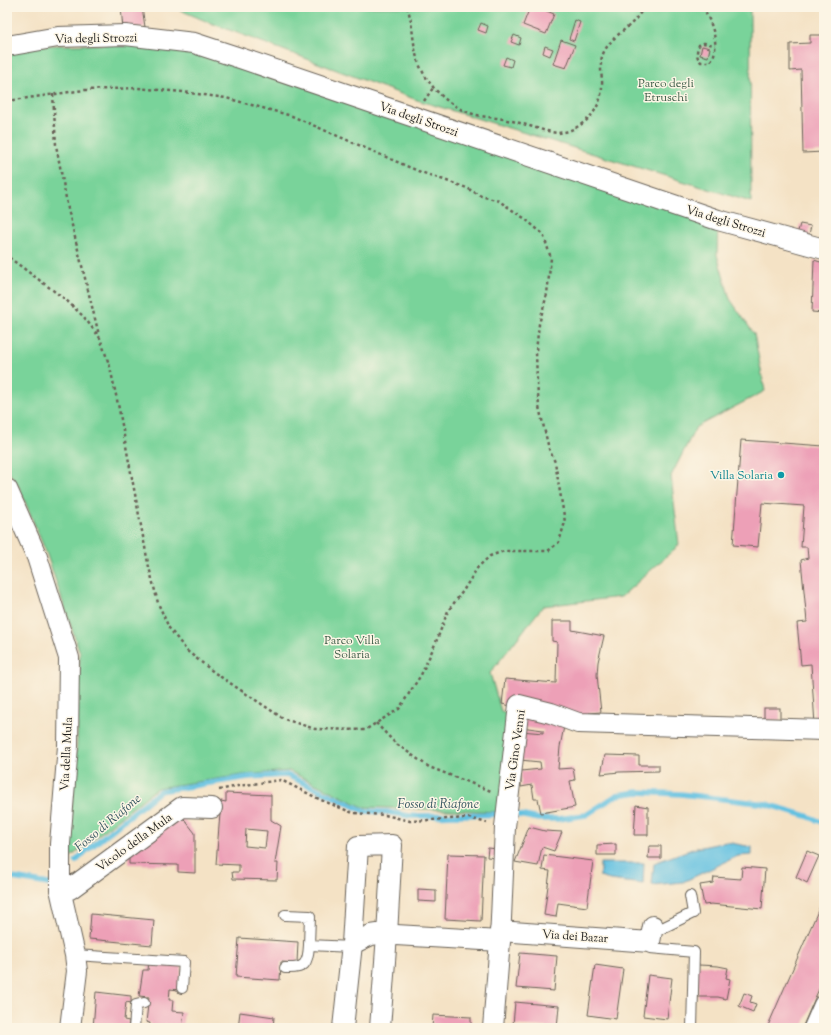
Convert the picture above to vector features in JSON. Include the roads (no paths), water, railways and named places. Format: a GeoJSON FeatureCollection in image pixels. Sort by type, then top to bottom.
{"type":"FeatureCollection","features":[{"type":"Feature","properties":{"kind":"street","name":"Via degli Strozzi"},"geometry":{"type":"LineString","coordinates":[[7,46],[58,37],[110,36],[125,36],[194,43],[243,58],[718,220],[824,249]]}},
{"type":"Feature","properties":{"kind":"street","name":"Via della Mula"},"geometry":{"type":"LineString","coordinates":[[7,489],[37,557],[69,658],[68,746],[60,844],[60,889],[75,955],[77,971],[70,1028]]}},
{"type":"Feature","properties":{"kind":"street","name":"Via Gino Venni"},"geometry":{"type":"LineString","coordinates":[[493,1028],[500,936],[505,827],[519,704],[551,713],[578,723],[824,730]]}},
{"type":"Feature","properties":{"kind":"street","name":"Vicolo della Mula"},"geometry":{"type":"LineString","coordinates":[[60,889],[70,889],[182,807],[212,800]]}},
{"type":"Feature","properties":{"kind":"street"},"geometry":{"type":"LineString","coordinates":[[343,1028],[352,946],[358,846],[392,845],[380,1028]]}},
{"type":"Feature","properties":{"kind":"street","name":"Via dei Bazar"},"geometry":{"type":"LineString","coordinates":[[352,946],[371,935],[651,937]]}},
{"type":"Feature","properties":{"kind":"street"},"geometry":{"type":"LineString","coordinates":[[814,1028],[824,1005]]}},
{"type":"Feature","properties":{"kind":"lane"},"geometry":{"type":"LineString","coordinates":[[651,937],[692,913],[690,896]]}},
{"type":"Feature","properties":{"kind":"lane"},"geometry":{"type":"LineString","coordinates":[[285,915],[310,916],[308,958],[306,962],[297,969],[285,968]]}},
{"type":"Feature","properties":{"kind":"lane"},"geometry":{"type":"LineString","coordinates":[[651,937],[694,952],[692,1028]]}},
{"type":"Feature","properties":{"kind":"lane"},"geometry":{"type":"LineString","coordinates":[[309,945],[352,946]]}},
{"type":"Feature","properties":{"kind":"lane"},"geometry":{"type":"LineString","coordinates":[[75,955],[184,962],[182,988]]}},
{"type":"Feature","properties":{"kind":"lane"},"geometry":{"type":"LineString","coordinates":[[134,1028],[136,1005],[144,1002]]}},
{"type":"Feature","properties":{"kind":"water"},"geometry":{"type":"Polygon","coordinates":[[[726,842],[752,847],[752,855],[738,856],[683,882],[652,885],[654,863],[692,849],[726,842]]]}},
{"type":"Feature","properties":{"kind":"water"},"geometry":{"type":"Polygon","coordinates":[[[600,863],[644,863],[643,884],[610,880],[600,877],[600,863]]]}},
{"type":"Feature","properties":{"kind":"waterway","name":"Fosso di Riafone"},"geometry":{"type":"LineString","coordinates":[[76,861],[86,851],[160,791],[248,777],[287,775],[364,811],[387,812],[410,816],[514,814],[539,819],[558,819],[586,815],[617,795],[638,792],[681,794],[766,804],[807,816],[824,823]]}},
{"type":"Feature","properties":{"kind":"waterway","name":"Fosso di Riafone"},"geometry":{"type":"LineString","coordinates":[[7,877],[54,885]]}},
{"type":"Feature","properties":{"kind":"place","name":"Villa Solaria"},"geometry":{"type":"Point","coordinates":[781,475]}},
{"type":"Feature","properties":{"kind":"park label","name":"Parco degli Etruschi"},"geometry":{"type":"Point","coordinates":[666,90]}},
{"type":"Feature","properties":{"kind":"park label","name":"Parco Villa Solaria"},"geometry":{"type":"Point","coordinates":[352,647]}}]}
